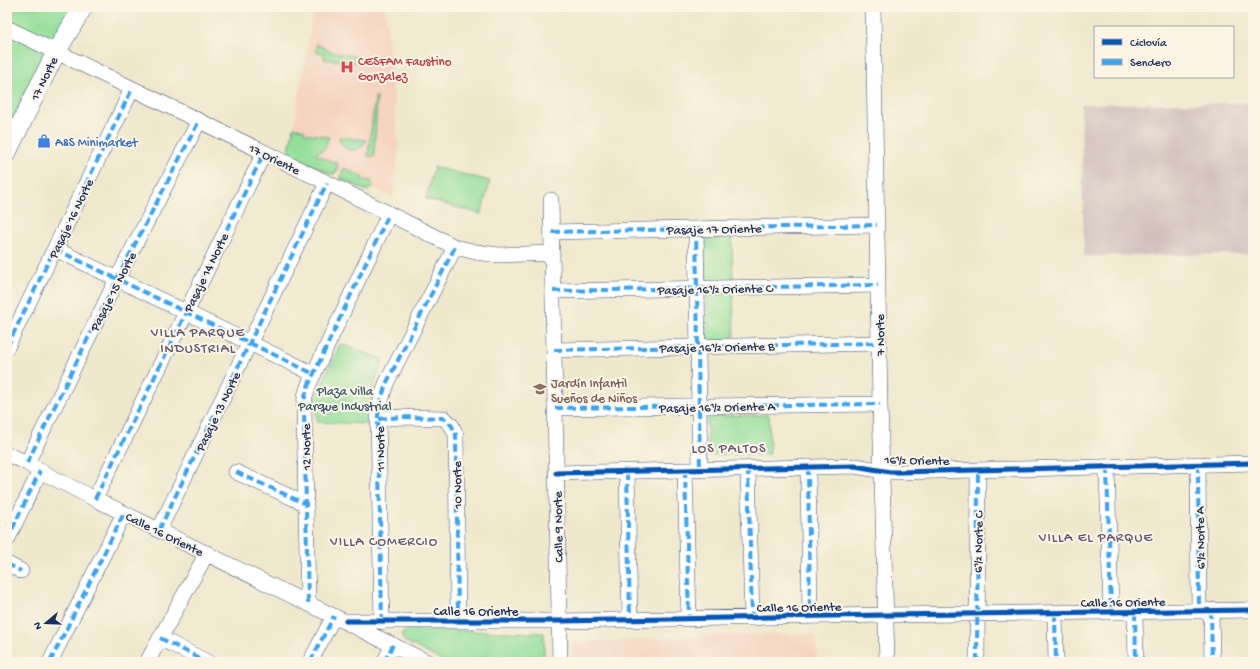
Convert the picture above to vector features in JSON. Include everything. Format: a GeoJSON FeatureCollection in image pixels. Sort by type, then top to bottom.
{"type":"FeatureCollection","features":[{"type":"Feature","properties":{"kind":"street","name":"17 Norte"},"geometry":{"type":"LineString","coordinates":[[7,152],[56,52],[83,7]]}},
{"type":"Feature","properties":{"kind":"street","name":"7 Norte"},"geometry":{"type":"LineString","coordinates":[[873,7],[881,470],[887,662]]}},
{"type":"Feature","properties":{"kind":"street","name":"17 Oriente"},"geometry":{"type":"LineString","coordinates":[[7,28],[327,183],[455,247],[498,255],[552,253]]}},
{"type":"Feature","properties":{"kind":"street","name":"Pasaje 16 Norte"},"geometry":{"type":"LineString","coordinates":[[7,348],[132,89]]}},
{"type":"Feature","properties":{"kind":"street","name":"Pasaje 15 Norte"},"geometry":{"type":"LineString","coordinates":[[28,463],[117,279],[199,121]]}},
{"type":"Feature","properties":{"kind":"street","name":"Pasaje 14 Norte"},"geometry":{"type":"LineString","coordinates":[[96,499],[185,312],[264,153]]}},
{"type":"Feature","properties":{"kind":"street","name":"Pasaje 13 Norte"},"geometry":{"type":"LineString","coordinates":[[159,530],[327,183]]}},
{"type":"Feature","properties":{"kind":"street","name":"Calle 9 Norte"},"geometry":{"type":"LineString","coordinates":[[551,200],[560,662]]}},
{"type":"Feature","properties":{"kind":"street","name":"12 Norte"},"geometry":{"type":"LineString","coordinates":[[308,603],[304,403],[307,390],[314,374],[389,214]]}},
{"type":"Feature","properties":{"kind":"street","name":"Pasaje 17 Oriente"},"geometry":{"type":"LineString","coordinates":[[552,232],[877,225]]}},
{"type":"Feature","properties":{"kind":"street"},"geometry":{"type":"LineString","coordinates":[[696,229],[700,470]]}},
{"type":"Feature","properties":{"kind":"street","name":"11 Norte"},"geometry":{"type":"LineString","coordinates":[[382,622],[379,419],[381,400],[386,384],[455,247]]}},
{"type":"Feature","properties":{"kind":"street"},"geometry":{"type":"LineString","coordinates":[[55,249],[249,344],[314,374]]}},
{"type":"Feature","properties":{"kind":"street","name":"Pasaje 16½ Oriente C"},"geometry":{"type":"LineString","coordinates":[[553,291],[878,285]]}},
{"type":"Feature","properties":{"kind":"street","name":"Pasaje 16½ Oriente B"},"geometry":{"type":"LineString","coordinates":[[554,350],[879,343]]}},
{"type":"Feature","properties":{"kind":"street","name":"Pasaje 16½ Oriente A"},"geometry":{"type":"LineString","coordinates":[[555,408],[880,404]]}},
{"type":"Feature","properties":{"kind":"street","name":"10 Norte"},"geometry":{"type":"LineString","coordinates":[[379,419],[401,417],[444,418],[452,426],[456,435],[458,622]]}},
{"type":"Feature","properties":{"kind":"street","name":"Calle 16 Oriente"},"geometry":{"type":"LineString","coordinates":[[7,454],[28,463],[40,471],[124,513],[427,662]]}},
{"type":"Feature","properties":{"kind":"street","name":"16½ Oriente"},"geometry":{"type":"LineString","coordinates":[[556,473],[855,466],[895,472],[1253,463]]}},
{"type":"Feature","properties":{"kind":"street","name":"6½ Norte A"},"geometry":{"type":"LineString","coordinates":[[1198,464],[1205,611],[1212,662]]}},
{"type":"Feature","properties":{"kind":"street"},"geometry":{"type":"LineString","coordinates":[[808,467],[810,617]]}},
{"type":"Feature","properties":{"kind":"street"},"geometry":{"type":"LineString","coordinates":[[1107,467],[1111,612]]}},
{"type":"Feature","properties":{"kind":"street"},"geometry":{"type":"LineString","coordinates":[[748,468],[752,618]]}},
{"type":"Feature","properties":{"kind":"street"},"geometry":{"type":"LineString","coordinates":[[685,470],[689,619]]}},
{"type":"Feature","properties":{"kind":"street","name":"6½ Norte C"},"geometry":{"type":"LineString","coordinates":[[977,662],[976,614],[978,470]]}},
{"type":"Feature","properties":{"kind":"street"},"geometry":{"type":"LineString","coordinates":[[7,540],[40,471]]}},
{"type":"Feature","properties":{"kind":"street"},"geometry":{"type":"LineString","coordinates":[[236,472],[306,504]]}},
{"type":"Feature","properties":{"kind":"street"},"geometry":{"type":"LineString","coordinates":[[627,472],[630,620]]}},
{"type":"Feature","properties":{"kind":"street"},"geometry":{"type":"LineString","coordinates":[[50,662],[124,513]]}},
{"type":"Feature","properties":{"kind":"street"},"geometry":{"type":"LineString","coordinates":[[147,662],[207,554]]}},
{"type":"Feature","properties":{"kind":"street"},"geometry":{"type":"LineString","coordinates":[[7,564],[21,571]]}},
{"type":"Feature","properties":{"kind":"street","name":"Calle 16 Oriente"},"geometry":{"type":"LineString","coordinates":[[340,619],[382,622],[458,622],[1253,610]]}},
{"type":"Feature","properties":{"kind":"street"},"geometry":{"type":"LineString","coordinates":[[1135,612],[1136,662]]}},
{"type":"Feature","properties":{"kind":"street"},"geometry":{"type":"LineString","coordinates":[[1055,613],[1056,662]]}},
{"type":"Feature","properties":{"kind":"street"},"geometry":{"type":"LineString","coordinates":[[310,662],[340,619]]}},
{"type":"Feature","properties":{"kind":"street"},"geometry":{"type":"LineString","coordinates":[[160,638],[207,662]]}},
{"type":"Feature","properties":{"kind":"street"},"geometry":{"type":"LineString","coordinates":[[384,662],[393,645]]}},
{"type":"Feature","properties":{"kind":"shaded area","name":"CESFAM Faustino Gonzalez"},"geometry":{"type":"Polygon","coordinates":[[[314,7],[385,7],[399,149],[393,197],[289,148],[294,127],[314,7]]]}},
{"type":"Feature","properties":{"kind":"shaded area"},"geometry":{"type":"Polygon","coordinates":[[[1253,103],[1253,254],[1084,256],[1081,104],[1253,103]]]}},
{"type":"Feature","properties":{"kind":"shaded area"},"geometry":{"type":"Polygon","coordinates":[[[816,634],[817,662],[574,662],[573,643],[734,635],[816,634]]]}},
{"type":"Feature","properties":{"kind":"green space"},"geometry":{"type":"Polygon","coordinates":[[[17,7],[75,7],[7,144],[7,27],[17,7]]]}},
{"type":"Feature","properties":{"kind":"green space"},"geometry":{"type":"Polygon","coordinates":[[[317,44],[329,51],[371,60],[370,64],[324,59],[324,53],[316,52],[317,44]]]}},
{"type":"Feature","properties":{"kind":"green space"},"geometry":{"type":"Polygon","coordinates":[[[375,97],[377,97],[374,157],[368,156],[375,97]]]}},
{"type":"Feature","properties":{"kind":"green space"},"geometry":{"type":"Polygon","coordinates":[[[294,127],[305,130],[304,133],[329,137],[324,149],[315,154],[338,164],[337,171],[333,175],[288,153],[294,127]]]}},
{"type":"Feature","properties":{"kind":"green space"},"geometry":{"type":"Polygon","coordinates":[[[339,137],[366,140],[359,148],[351,150],[344,147],[339,137]]]}},
{"type":"Feature","properties":{"kind":"green space"},"geometry":{"type":"Polygon","coordinates":[[[434,167],[490,181],[481,214],[426,199],[434,167]]]}},
{"type":"Feature","properties":{"kind":"green space"},"geometry":{"type":"Polygon","coordinates":[[[344,168],[362,177],[362,180],[372,181],[372,187],[367,191],[341,179],[344,168]]]}},
{"type":"Feature","properties":{"kind":"green space"},"geometry":{"type":"Polygon","coordinates":[[[732,237],[734,337],[708,347],[704,239],[732,237]]]}},
{"type":"Feature","properties":{"kind":"green space","name":"Plaza Villa Parque Industrial"},"geometry":{"type":"Polygon","coordinates":[[[340,344],[383,359],[373,387],[367,424],[317,422],[315,399],[340,344]]]}},
{"type":"Feature","properties":{"kind":"green space"},"geometry":{"type":"Polygon","coordinates":[[[769,415],[770,454],[708,455],[707,416],[769,415]]]}},
{"type":"Feature","properties":{"kind":"green space"},"geometry":{"type":"Polygon","coordinates":[[[408,629],[544,633],[544,662],[445,662],[404,641],[404,631],[408,629]]]}},
{"type":"Feature","properties":{"kind":"marked path"},"geometry":{"type":"LineString","coordinates":[[7,347],[132,89]]}},
{"type":"Feature","properties":{"kind":"marked path"},"geometry":{"type":"LineString","coordinates":[[27,463],[117,279],[199,121]]}},
{"type":"Feature","properties":{"kind":"marked path"},"geometry":{"type":"LineString","coordinates":[[95,499],[264,153]]}},
{"type":"Feature","properties":{"kind":"marked path"},"geometry":{"type":"LineString","coordinates":[[159,530],[327,183]]}},
{"type":"Feature","properties":{"kind":"marked path"},"geometry":{"type":"LineString","coordinates":[[308,603],[304,410],[305,396],[309,384],[389,214]]}},
{"type":"Feature","properties":{"kind":"marked path"},"geometry":{"type":"LineString","coordinates":[[552,232],[877,225]]}},
{"type":"Feature","properties":{"kind":"marked path"},"geometry":{"type":"LineString","coordinates":[[696,229],[700,470]]}},
{"type":"Feature","properties":{"kind":"marked path"},"geometry":{"type":"LineString","coordinates":[[382,622],[378,415],[386,384],[455,247]]}},
{"type":"Feature","properties":{"kind":"marked path"},"geometry":{"type":"LineString","coordinates":[[55,249],[314,374]]}},
{"type":"Feature","properties":{"kind":"marked path"},"geometry":{"type":"LineString","coordinates":[[553,291],[878,285]]}},
{"type":"Feature","properties":{"kind":"marked path"},"geometry":{"type":"LineString","coordinates":[[554,350],[879,343]]}},
{"type":"Feature","properties":{"kind":"marked path"},"geometry":{"type":"LineString","coordinates":[[555,408],[880,404]]}},
{"type":"Feature","properties":{"kind":"marked path"},"geometry":{"type":"LineString","coordinates":[[379,419],[401,417],[444,418],[452,426],[456,435],[458,621]]}},
{"type":"Feature","properties":{"kind":"marked path"},"geometry":{"type":"LineString","coordinates":[[1198,464],[1199,611]]}},
{"type":"Feature","properties":{"kind":"marked path"},"geometry":{"type":"LineString","coordinates":[[808,467],[810,617]]}},
{"type":"Feature","properties":{"kind":"marked path"},"geometry":{"type":"LineString","coordinates":[[1107,467],[1111,612]]}},
{"type":"Feature","properties":{"kind":"marked path"},"geometry":{"type":"LineString","coordinates":[[748,468],[752,618]]}},
{"type":"Feature","properties":{"kind":"marked path"},"geometry":{"type":"LineString","coordinates":[[685,470],[689,619]]}},
{"type":"Feature","properties":{"kind":"marked path"},"geometry":{"type":"LineString","coordinates":[[977,662],[978,470]]}},
{"type":"Feature","properties":{"kind":"marked path"},"geometry":{"type":"LineString","coordinates":[[7,540],[40,471]]}},
{"type":"Feature","properties":{"kind":"marked path"},"geometry":{"type":"LineString","coordinates":[[236,472],[306,504]]}},
{"type":"Feature","properties":{"kind":"marked path"},"geometry":{"type":"LineString","coordinates":[[627,472],[630,620]]}},
{"type":"Feature","properties":{"kind":"marked path"},"geometry":{"type":"LineString","coordinates":[[50,662],[124,513]]}},
{"type":"Feature","properties":{"kind":"marked path"},"geometry":{"type":"LineString","coordinates":[[7,564],[21,571]]}},
{"type":"Feature","properties":{"kind":"marked path"},"geometry":{"type":"LineString","coordinates":[[1211,610],[1212,662]]}},
{"type":"Feature","properties":{"kind":"marked path"},"geometry":{"type":"LineString","coordinates":[[1135,612],[1136,662]]}},
{"type":"Feature","properties":{"kind":"marked path"},"geometry":{"type":"LineString","coordinates":[[1055,613],[1056,662]]}},
{"type":"Feature","properties":{"kind":"marked path"},"geometry":{"type":"LineString","coordinates":[[310,662],[334,616]]}},
{"type":"Feature","properties":{"kind":"marked path"},"geometry":{"type":"LineString","coordinates":[[160,638],[207,662]]}},
{"type":"Feature","properties":{"kind":"marked path"},"geometry":{"type":"LineString","coordinates":[[384,662],[393,645]]}},
{"type":"Feature","properties":{"kind":"cycle path"},"geometry":{"type":"LineString","coordinates":[[556,473],[855,466],[890,472],[899,472],[1253,463]]}},
{"type":"Feature","properties":{"kind":"cycle path"},"geometry":{"type":"LineString","coordinates":[[346,621],[559,621],[1253,610]]}},
{"type":"Feature","properties":{"kind":"place","name":"CESFAM Faustino Gonzalez"},"geometry":{"type":"Point","coordinates":[347,67]}},
{"type":"Feature","properties":{"kind":"place","name":"A&S Minimarket"},"geometry":{"type":"Point","coordinates":[44,141]}},
{"type":"Feature","properties":{"kind":"place","name":"Jardín Infantil Sueños de Niños"},"geometry":{"type":"Point","coordinates":[540,389]}},
{"type":"Feature","properties":{"kind":"district","name":"VILLA PARQUE INDUSTRIAL"},"geometry":{"type":"Point","coordinates":[198,340]}},
{"type":"Feature","properties":{"kind":"district","name":"LOS PALTOS"},"geometry":{"type":"Point","coordinates":[729,447]}},
{"type":"Feature","properties":{"kind":"district","name":"VILLA EL PARQUE"},"geometry":{"type":"Point","coordinates":[1096,536]}},
{"type":"Feature","properties":{"kind":"district","name":"VILLA COMERCIO"},"geometry":{"type":"Point","coordinates":[384,540]}}]}
